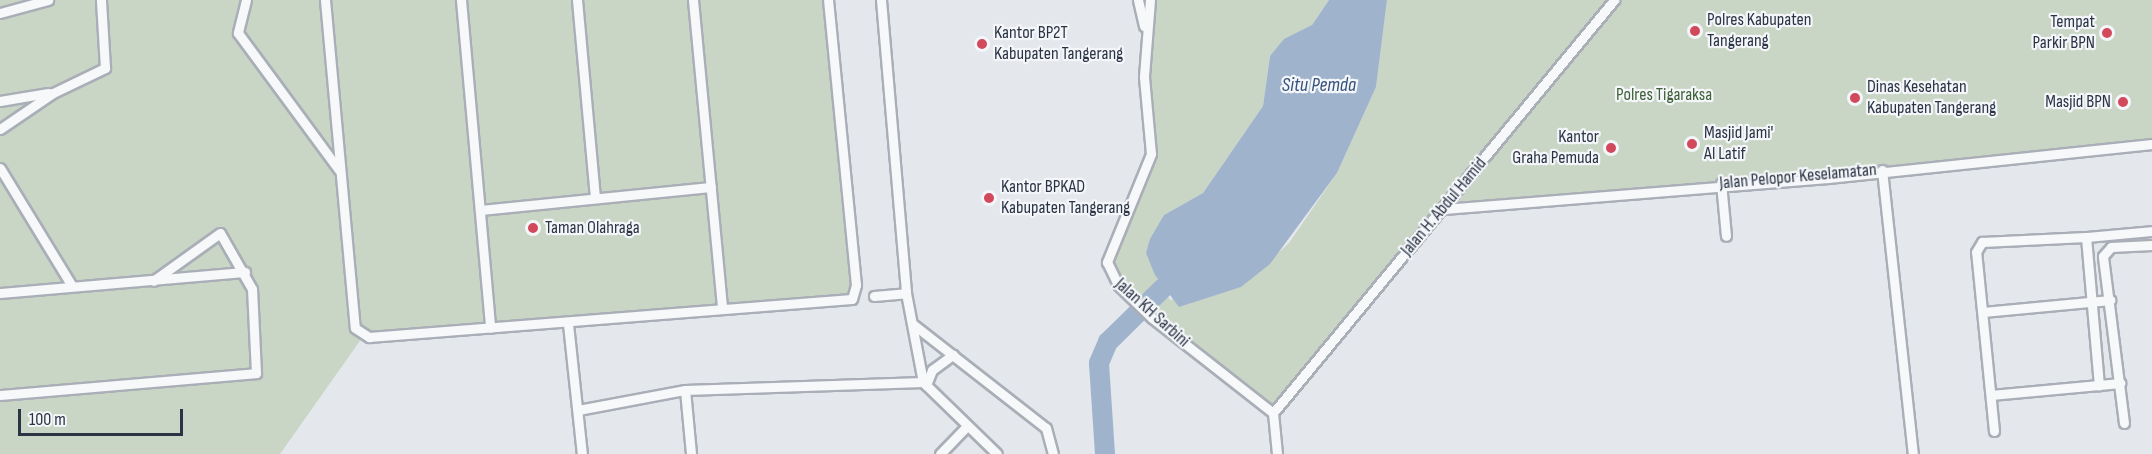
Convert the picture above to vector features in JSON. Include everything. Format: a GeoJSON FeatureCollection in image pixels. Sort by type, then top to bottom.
{"type":"FeatureCollection","features":[{"type":"Feature","properties":{"kind":"street"},"geometry":{"type":"LineString","coordinates":[[0,13],[48,0]]}},
{"type":"Feature","properties":{"kind":"street"},"geometry":{"type":"LineString","coordinates":[[0,129],[53,93],[105,68],[101,0]]}},
{"type":"Feature","properties":{"kind":"street"},"geometry":{"type":"LineString","coordinates":[[246,0],[237,22],[238,33],[340,172]]}},
{"type":"Feature","properties":{"kind":"street"},"geometry":{"type":"LineString","coordinates":[[325,0],[340,172],[358,333],[369,337],[568,324],[722,306],[846,301],[857,291],[828,0]]}},
{"type":"Feature","properties":{"kind":"street"},"geometry":{"type":"LineString","coordinates":[[461,0],[490,328]]}},
{"type":"Feature","properties":{"kind":"street"},"geometry":{"type":"LineString","coordinates":[[577,0],[595,198]]}},
{"type":"Feature","properties":{"kind":"street"},"geometry":{"type":"LineString","coordinates":[[693,0],[722,306]]}},
{"type":"Feature","properties":{"kind":"street"},"geometry":{"type":"LineString","coordinates":[[881,0],[906,293],[924,384],[966,427],[997,454]]}},
{"type":"Feature","properties":{"kind":"street","name":"Jalan KH Sarbini"},"geometry":{"type":"LineString","coordinates":[[1138,0],[1146,34]]}},
{"type":"Feature","properties":{"kind":"street","name":"Jalan KH Sarbini"},"geometry":{"type":"LineString","coordinates":[[1150,0],[1146,34],[1151,154],[1108,250],[1107,262],[1118,285],[1152,318],[1273,413]]}},
{"type":"Feature","properties":{"kind":"street","name":"Jalan H. Abdul Hamid"},"geometry":{"type":"LineString","coordinates":[[1273,413],[1614,0]]}},
{"type":"Feature","properties":{"kind":"street"},"geometry":{"type":"LineString","coordinates":[[0,101],[53,93]]}},
{"type":"Feature","properties":{"kind":"street","name":"Jalan Pelopor Keselamatan"},"geometry":{"type":"LineString","coordinates":[[1444,208],[2152,144]]}},
{"type":"Feature","properties":{"kind":"street"},"geometry":{"type":"LineString","coordinates":[[0,168],[72,286]]}},
{"type":"Feature","properties":{"kind":"street"},"geometry":{"type":"LineString","coordinates":[[1882,170],[1913,454]]}},
{"type":"Feature","properties":{"kind":"street"},"geometry":{"type":"LineString","coordinates":[[1721,183],[1726,236]]}},
{"type":"Feature","properties":{"kind":"street"},"geometry":{"type":"LineString","coordinates":[[480,210],[711,187]]}},
{"type":"Feature","properties":{"kind":"street"},"geometry":{"type":"LineString","coordinates":[[0,190],[11,188]]}},
{"type":"Feature","properties":{"kind":"street"},"geometry":{"type":"LineString","coordinates":[[1994,431],[1976,252],[1982,242],[2152,231]]}},
{"type":"Feature","properties":{"kind":"street"},"geometry":{"type":"LineString","coordinates":[[0,395],[256,373],[252,289],[245,272],[218,232],[153,281]]}},
{"type":"Feature","properties":{"kind":"street"},"geometry":{"type":"LineString","coordinates":[[2086,237],[2099,385]]}},
{"type":"Feature","properties":{"kind":"street"},"geometry":{"type":"LineString","coordinates":[[2124,423],[2105,251],[2152,245]]}},
{"type":"Feature","properties":{"kind":"street"},"geometry":{"type":"LineString","coordinates":[[0,292],[245,272]]}},
{"type":"Feature","properties":{"kind":"street"},"geometry":{"type":"LineString","coordinates":[[874,296],[906,293]]}},
{"type":"Feature","properties":{"kind":"street"},"geometry":{"type":"LineString","coordinates":[[1983,312],[2110,300]]}},
{"type":"Feature","properties":{"kind":"street"},"geometry":{"type":"LineString","coordinates":[[568,324],[582,454]]}},
{"type":"Feature","properties":{"kind":"street"},"geometry":{"type":"LineString","coordinates":[[914,325],[1046,428],[1053,454]]}},
{"type":"Feature","properties":{"kind":"street"},"geometry":{"type":"LineString","coordinates":[[924,384],[932,370],[953,355]]}},
{"type":"Feature","properties":{"kind":"street"},"geometry":{"type":"LineString","coordinates":[[1991,395],[2120,383]]}},
{"type":"Feature","properties":{"kind":"street"},"geometry":{"type":"LineString","coordinates":[[578,410],[685,390],[924,384]]}},
{"type":"Feature","properties":{"kind":"street"},"geometry":{"type":"LineString","coordinates":[[685,390],[691,454]]}},
{"type":"Feature","properties":{"kind":"street"},"geometry":{"type":"LineString","coordinates":[[1273,413],[1276,454]]}},
{"type":"Feature","properties":{"kind":"street"},"geometry":{"type":"LineString","coordinates":[[940,454],[966,427]]}},
{"type":"Feature","properties":{"kind":"green space","name":"Taman Olahraga"},"geometry":{"type":"Polygon","coordinates":[[[0,0],[828,0],[856,285],[846,301],[362,338],[280,454],[0,454],[0,0]]]}},
{"type":"Feature","properties":{"kind":"green space","name":"Polres Tigaraksa"},"geometry":{"type":"Polygon","coordinates":[[[1150,0],[1329,0],[1312,25],[1270,56],[1263,106],[1203,193],[1164,215],[1146,253],[1170,300],[1241,287],[1289,243],[1337,173],[1376,87],[1387,0],[1613,0],[1470,178],[1620,0],[2152,0],[2152,143],[1443,208],[1273,413],[1118,285],[1107,256],[1150,158],[1144,77],[1150,0]]]}},
{"type":"Feature","properties":{"kind":"water","name":"Situ Pemda"},"geometry":{"type":"Polygon","coordinates":[[[1329,0],[1387,0],[1376,87],[1337,173],[1270,264],[1241,287],[1179,307],[1155,275],[1146,253],[1150,239],[1164,215],[1203,193],[1263,106],[1270,56],[1284,39],[1312,25],[1329,0]]]}},
{"type":"Feature","properties":{"kind":"waterway"},"geometry":{"type":"LineString","coordinates":[[1105,454],[1099,363],[1108,342],[1163,288]]}},
{"type":"Feature","properties":{"kind":"place","name":"Polres Kabupaten Tangerang"},"geometry":{"type":"Point","coordinates":[1695,31]}},
{"type":"Feature","properties":{"kind":"place","name":"Tempat Parkir BPN"},"geometry":{"type":"Point","coordinates":[2107,33]}},
{"type":"Feature","properties":{"kind":"place","name":"Kantor BP2T Kabupaten Tangerang"},"geometry":{"type":"Point","coordinates":[982,44]}},
{"type":"Feature","properties":{"kind":"place","name":"Dinas Kesehatan Kabupaten Tangerang"},"geometry":{"type":"Point","coordinates":[1855,98]}},
{"type":"Feature","properties":{"kind":"place","name":"Masjid BPN"},"geometry":{"type":"Point","coordinates":[2123,102]}},
{"type":"Feature","properties":{"kind":"place","name":"Masjid Jami' Al Latif"},"geometry":{"type":"Point","coordinates":[1692,144]}},
{"type":"Feature","properties":{"kind":"place","name":"Kantor Graha Pemuda"},"geometry":{"type":"Point","coordinates":[1611,148]}},
{"type":"Feature","properties":{"kind":"place","name":"Kantor BPKAD Kabupaten Tangerang"},"geometry":{"type":"Point","coordinates":[989,198]}},
{"type":"Feature","properties":{"kind":"place","name":"Taman Olahraga"},"geometry":{"type":"Point","coordinates":[533,228]}}]}
